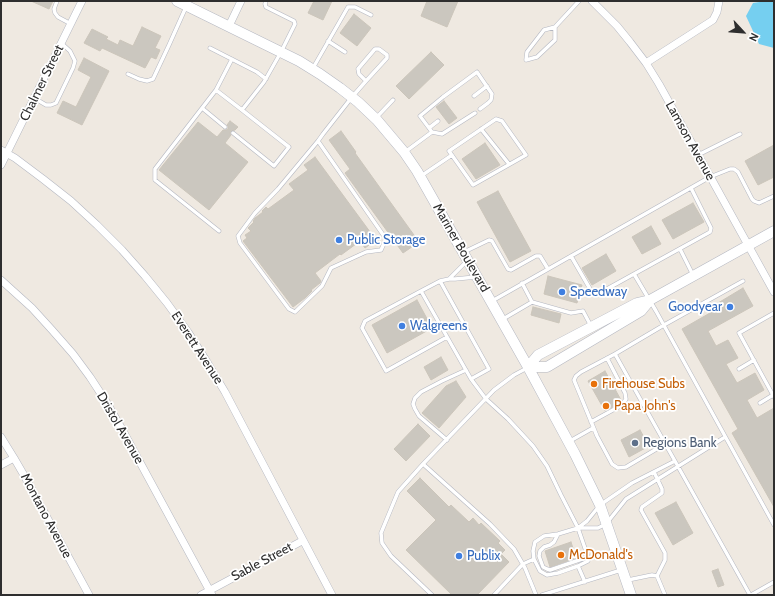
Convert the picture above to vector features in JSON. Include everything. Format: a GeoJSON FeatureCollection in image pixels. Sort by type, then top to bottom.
{"type":"FeatureCollection","features":[{"type":"Feature","properties":{"kind":"main road","name":"Mariner Boulevard"},"geometry":{"type":"LineString","coordinates":[[181,3],[281,52],[312,69],[352,97],[375,118],[404,152],[466,256],[569,442],[600,506],[631,595]]}},
{"type":"Feature","properties":{"kind":"main road"},"geometry":{"type":"LineString","coordinates":[[528,367],[538,355],[637,303],[650,300],[774,231]]}},
{"type":"Feature","properties":{"kind":"main road"},"geometry":{"type":"LineString","coordinates":[[528,367],[547,367],[641,311],[650,300]]}},
{"type":"Feature","properties":{"kind":"street","name":"Chalmer Street"},"geometry":{"type":"LineString","coordinates":[[1,165],[4,152],[34,98],[82,1]]}},
{"type":"Feature","properties":{"kind":"street"},"geometry":{"type":"LineString","coordinates":[[228,26],[241,1]]}},
{"type":"Feature","properties":{"kind":"street","name":"Lamson Avenue"},"geometry":{"type":"LineString","coordinates":[[592,1],[617,26],[646,63],[774,292]]}},
{"type":"Feature","properties":{"kind":"street"},"geometry":{"type":"LineString","coordinates":[[646,63],[713,20],[717,12],[719,1]]}},
{"type":"Feature","properties":{"kind":"street","name":"Everett Avenue"},"geometry":{"type":"LineString","coordinates":[[4,152],[15,158],[43,179],[71,201],[97,225],[145,276],[188,332],[225,392],[302,541],[332,595]]}},
{"type":"Feature","properties":{"kind":"street","name":"Dristol Avenue"},"geometry":{"type":"LineString","coordinates":[[1,280],[32,308],[73,354],[90,377],[123,431],[211,593]]}},
{"type":"Feature","properties":{"kind":"street","name":"Montano Avenue"},"geometry":{"type":"LineString","coordinates":[[1,438],[14,458],[89,595]]}},
{"type":"Feature","properties":{"kind":"street"},"geometry":{"type":"LineString","coordinates":[[1,465],[14,458]]}},
{"type":"Feature","properties":{"kind":"street","name":"Sable Street"},"geometry":{"type":"LineString","coordinates":[[201,595],[211,593],[302,541]]}},
{"type":"Feature","properties":{"kind":"lane"},"geometry":{"type":"LineString","coordinates":[[57,1],[54,9],[55,13],[58,17],[71,24]]}},
{"type":"Feature","properties":{"kind":"lane"},"geometry":{"type":"LineString","coordinates":[[242,110],[266,79],[295,24],[294,20],[266,7],[266,1]]}},
{"type":"Feature","properties":{"kind":"lane"},"geometry":{"type":"LineString","coordinates":[[555,27],[555,40],[537,57],[526,60],[527,52],[544,30],[555,27],[579,1]]}},
{"type":"Feature","properties":{"kind":"lane"},"geometry":{"type":"LineString","coordinates":[[128,74],[148,81],[153,79],[169,45],[181,3]]}},
{"type":"Feature","properties":{"kind":"lane"},"geometry":{"type":"LineString","coordinates":[[312,69],[348,7],[355,7],[371,15]]}},
{"type":"Feature","properties":{"kind":"lane"},"geometry":{"type":"LineString","coordinates":[[328,41],[345,52]]}},
{"type":"Feature","properties":{"kind":"lane"},"geometry":{"type":"LineString","coordinates":[[34,98],[46,105],[56,103],[75,61],[70,51],[61,43]]}},
{"type":"Feature","properties":{"kind":"lane"},"geometry":{"type":"LineString","coordinates":[[210,48],[257,72],[266,79]]}},
{"type":"Feature","properties":{"kind":"lane"},"geometry":{"type":"LineString","coordinates":[[318,141],[386,239],[381,250],[366,252],[331,268],[322,286],[295,312],[289,309],[244,249],[238,236],[255,213],[278,189],[318,141],[352,97],[387,58],[387,55],[379,49],[375,49],[358,69],[359,74],[366,81]]}},
{"type":"Feature","properties":{"kind":"lane"},"geometry":{"type":"LineString","coordinates":[[219,231],[155,180],[155,169],[216,90],[232,59]]}},
{"type":"Feature","properties":{"kind":"lane"},"geometry":{"type":"LineString","coordinates":[[475,113],[442,134],[432,132],[420,116],[477,72],[492,94],[492,100],[480,109]]}},
{"type":"Feature","properties":{"kind":"lane"},"geometry":{"type":"LineString","coordinates":[[474,96],[487,86]]}},
{"type":"Feature","properties":{"kind":"lane"},"geometry":{"type":"LineString","coordinates":[[216,90],[289,147],[274,166],[233,133]]}},
{"type":"Feature","properties":{"kind":"lane"},"geometry":{"type":"LineString","coordinates":[[375,118],[393,100]]}},
{"type":"Feature","properties":{"kind":"lane"},"geometry":{"type":"LineString","coordinates":[[202,108],[226,127]]}},
{"type":"Feature","properties":{"kind":"lane"},"geometry":{"type":"LineString","coordinates":[[496,118],[502,121],[526,155],[473,185],[449,151],[481,129],[496,118]]}},
{"type":"Feature","properties":{"kind":"lane"},"geometry":{"type":"LineString","coordinates":[[429,128],[438,121]]}},
{"type":"Feature","properties":{"kind":"lane"},"geometry":{"type":"LineString","coordinates":[[481,129],[508,164]]}},
{"type":"Feature","properties":{"kind":"lane"},"geometry":{"type":"LineString","coordinates":[[404,152],[432,132]]}},
{"type":"Feature","properties":{"kind":"lane"},"geometry":{"type":"LineString","coordinates":[[698,154],[740,134]]}},
{"type":"Feature","properties":{"kind":"lane"},"geometry":{"type":"LineString","coordinates":[[420,177],[452,155]]}},
{"type":"Feature","properties":{"kind":"lane"},"geometry":{"type":"LineString","coordinates":[[491,301],[710,177],[730,169],[734,169],[738,172],[754,201],[759,203],[774,196]]}},
{"type":"Feature","properties":{"kind":"lane"},"geometry":{"type":"LineString","coordinates":[[571,256],[593,294],[596,295],[710,232],[711,228],[691,188]]}},
{"type":"Feature","properties":{"kind":"lane"},"geometry":{"type":"LineString","coordinates":[[449,279],[466,256],[488,240],[492,241],[508,269],[511,270],[536,256],[540,256],[548,269]]}},
{"type":"Feature","properties":{"kind":"lane"},"geometry":{"type":"LineString","coordinates":[[680,249],[693,276]]}},
{"type":"Feature","properties":{"kind":"lane"},"geometry":{"type":"LineString","coordinates":[[634,274],[664,325],[774,525]]}},
{"type":"Feature","properties":{"kind":"lane"},"geometry":{"type":"LineString","coordinates":[[447,337],[386,371],[362,328],[365,321],[440,281],[477,277]]}},
{"type":"Feature","properties":{"kind":"lane"},"geometry":{"type":"LineString","coordinates":[[440,281],[489,368],[471,379]]}},
{"type":"Feature","properties":{"kind":"lane"},"geometry":{"type":"LineString","coordinates":[[665,444],[626,467],[618,468],[612,464],[593,428],[574,380],[581,372],[743,281]]}},
{"type":"Feature","properties":{"kind":"lane"},"geometry":{"type":"LineString","coordinates":[[522,283],[532,302],[571,313],[583,311],[592,327]]}},
{"type":"Feature","properties":{"kind":"lane"},"geometry":{"type":"LineString","coordinates":[[421,291],[471,379],[486,399],[508,419],[533,446],[547,466],[560,495],[578,528],[588,561],[558,573],[546,575],[540,571],[534,560],[533,551],[535,542],[544,536],[558,534],[578,528],[598,528],[606,524],[626,499],[725,437]]}},
{"type":"Feature","properties":{"kind":"lane"},"geometry":{"type":"LineString","coordinates":[[502,320],[532,302]]}},
{"type":"Feature","properties":{"kind":"lane"},"geometry":{"type":"LineString","coordinates":[[760,403],[774,396],[740,334],[774,313]]}},
{"type":"Feature","properties":{"kind":"lane"},"geometry":{"type":"LineString","coordinates":[[615,354],[674,461],[751,595],[774,582]]}},
{"type":"Feature","properties":{"kind":"lane"},"geometry":{"type":"LineString","coordinates":[[591,422],[622,405],[626,399],[625,393],[607,358]]}},
{"type":"Feature","properties":{"kind":"lane"},"geometry":{"type":"LineString","coordinates":[[739,369],[754,360]]}},
{"type":"Feature","properties":{"kind":"lane"},"geometry":{"type":"LineString","coordinates":[[432,595],[391,556],[382,543],[381,533],[398,492],[494,390],[514,375],[528,367]]}},
{"type":"Feature","properties":{"kind":"lane"},"geometry":{"type":"LineString","coordinates":[[446,440],[419,416],[413,404],[417,396],[422,392],[466,370]]}},
{"type":"Feature","properties":{"kind":"lane"},"geometry":{"type":"LineString","coordinates":[[569,442],[593,428]]}},
{"type":"Feature","properties":{"kind":"lane"},"geometry":{"type":"LineString","coordinates":[[578,528],[587,521],[600,506],[632,483],[674,461]]}},
{"type":"Feature","properties":{"kind":"lane"},"geometry":{"type":"LineString","coordinates":[[423,464],[490,524],[514,549],[523,564],[536,595]]}},
{"type":"Feature","properties":{"kind":"lane"},"geometry":{"type":"LineString","coordinates":[[654,472],[662,489],[662,493],[642,507],[641,510],[665,554],[665,560],[657,576],[665,595]]}},
{"type":"Feature","properties":{"kind":"lane"},"geometry":{"type":"LineString","coordinates":[[558,534],[554,542],[544,547],[540,552],[539,556],[543,567],[550,570],[588,557]]}},
{"type":"Feature","properties":{"kind":"lane"},"geometry":{"type":"LineString","coordinates":[[494,595],[523,564],[534,560]]}},
{"type":"Feature","properties":{"kind":"lane"},"geometry":{"type":"LineString","coordinates":[[578,566],[585,582]]}},
{"type":"Feature","properties":{"kind":"lane"},"geometry":{"type":"LineString","coordinates":[[542,595],[622,570]]}},
{"type":"Feature","properties":{"kind":"lane"},"geometry":{"type":"LineString","coordinates":[[626,580],[652,575],[657,576]]}},
{"type":"Feature","properties":{"kind":"water"},"geometry":{"type":"Polygon","coordinates":[[[774,1],[774,48],[759,44],[746,16],[753,3],[774,1]]]}},
{"type":"Feature","properties":{"kind":"building"},"geometry":{"type":"Polygon","coordinates":[[[31,1],[53,1],[49,9],[31,1]]]}},
{"type":"Feature","properties":{"kind":"building"},"geometry":{"type":"Polygon","coordinates":[[[314,1],[332,1],[323,20],[308,13],[314,1]]]}},
{"type":"Feature","properties":{"kind":"building"},"geometry":{"type":"Polygon","coordinates":[[[427,1],[458,1],[447,27],[421,16],[427,1]]]}},
{"type":"Feature","properties":{"kind":"building"},"geometry":{"type":"Polygon","coordinates":[[[354,14],[371,28],[357,46],[340,33],[354,14]]]}},
{"type":"Feature","properties":{"kind":"building"},"geometry":{"type":"Polygon","coordinates":[[[142,27],[161,36],[155,48],[160,50],[156,59],[151,57],[145,68],[102,48],[100,51],[84,43],[92,29],[108,37],[106,39],[118,45],[120,40],[133,46],[142,27]]]}},
{"type":"Feature","properties":{"kind":"building"},"geometry":{"type":"Polygon","coordinates":[[[431,52],[444,65],[409,99],[396,86],[431,52]]]}},
{"type":"Feature","properties":{"kind":"building"},"geometry":{"type":"Polygon","coordinates":[[[84,58],[109,71],[82,125],[57,113],[63,101],[76,107],[91,77],[78,70],[84,58]]]}},
{"type":"Feature","properties":{"kind":"building"},"geometry":{"type":"Polygon","coordinates":[[[444,101],[457,118],[449,124],[436,107],[444,101]]]}},
{"type":"Feature","properties":{"kind":"building"},"geometry":{"type":"Polygon","coordinates":[[[230,121],[238,127],[231,131],[231,135],[225,143],[248,162],[209,210],[159,170],[198,122],[217,137],[223,130],[228,129],[227,125],[230,121]]]}},
{"type":"Feature","properties":{"kind":"building"},"geometry":{"type":"Polygon","coordinates":[[[341,131],[419,242],[403,253],[345,173],[350,169],[329,140],[341,131]]]}},
{"type":"Feature","properties":{"kind":"building"},"geometry":{"type":"Polygon","coordinates":[[[485,143],[500,165],[476,179],[462,159],[485,143]]]}},
{"type":"Feature","properties":{"kind":"building"},"geometry":{"type":"Polygon","coordinates":[[[774,145],[774,177],[758,185],[745,161],[774,145]]]}},
{"type":"Feature","properties":{"kind":"building"},"geometry":{"type":"Polygon","coordinates":[[[315,157],[376,240],[365,248],[360,241],[315,273],[321,281],[320,283],[311,290],[312,291],[305,298],[293,307],[243,241],[247,238],[245,235],[251,231],[248,228],[254,222],[253,221],[255,218],[263,212],[262,211],[266,207],[268,209],[294,190],[289,184],[308,170],[304,165],[315,157]]]}},
{"type":"Feature","properties":{"kind":"building"},"geometry":{"type":"Polygon","coordinates":[[[498,191],[531,251],[510,262],[477,202],[498,191]]]}},
{"type":"Feature","properties":{"kind":"building"},"geometry":{"type":"Polygon","coordinates":[[[693,203],[704,222],[673,239],[662,220],[693,203]]]}},
{"type":"Feature","properties":{"kind":"building"},"geometry":{"type":"Polygon","coordinates":[[[651,226],[661,244],[642,254],[632,237],[651,226]]]}},
{"type":"Feature","properties":{"kind":"building"},"geometry":{"type":"Polygon","coordinates":[[[606,254],[616,271],[592,285],[582,268],[606,254]]]}},
{"type":"Feature","properties":{"kind":"building"},"geometry":{"type":"Polygon","coordinates":[[[548,276],[582,285],[577,303],[544,294],[548,276]]]}},
{"type":"Feature","properties":{"kind":"building"},"geometry":{"type":"Polygon","coordinates":[[[743,288],[753,306],[708,331],[716,346],[728,340],[738,358],[726,364],[737,383],[755,373],[764,390],[747,400],[757,418],[774,408],[774,507],[732,433],[738,429],[682,329],[710,313],[708,309],[743,288]]]}},
{"type":"Feature","properties":{"kind":"building","name":"Walgreens"},"geometry":{"type":"Polygon","coordinates":[[[417,300],[432,328],[387,353],[372,325],[417,300]]]}},
{"type":"Feature","properties":{"kind":"building"},"geometry":{"type":"Polygon","coordinates":[[[533,307],[561,314],[559,323],[531,315],[533,307]]]}},
{"type":"Feature","properties":{"kind":"building"},"geometry":{"type":"Polygon","coordinates":[[[441,357],[448,370],[431,380],[424,367],[441,357]]]}},
{"type":"Feature","properties":{"kind":"building"},"geometry":{"type":"Polygon","coordinates":[[[605,371],[621,400],[620,403],[605,411],[588,381],[605,371]]]}},
{"type":"Feature","properties":{"kind":"building"},"geometry":{"type":"Polygon","coordinates":[[[456,381],[466,397],[439,428],[422,413],[446,386],[456,381]]]}},
{"type":"Feature","properties":{"kind":"building"},"geometry":{"type":"Polygon","coordinates":[[[418,424],[430,436],[406,461],[394,449],[418,424]]]}},
{"type":"Feature","properties":{"kind":"building","name":"Regions Bank"},"geometry":{"type":"Polygon","coordinates":[[[640,430],[649,446],[629,457],[621,440],[640,430]]]}},
{"type":"Feature","properties":{"kind":"building"},"geometry":{"type":"Polygon","coordinates":[[[420,478],[449,507],[451,505],[469,522],[473,518],[479,525],[481,523],[500,541],[498,543],[505,550],[501,554],[509,562],[477,595],[452,595],[406,550],[436,520],[407,491],[420,478]]]}},
{"type":"Feature","properties":{"kind":"building"},"geometry":{"type":"Polygon","coordinates":[[[676,502],[693,533],[673,545],[655,513],[676,502]]]}},
{"type":"Feature","properties":{"kind":"building","name":"McDonald's"},"geometry":{"type":"Polygon","coordinates":[[[571,542],[576,558],[550,567],[545,551],[571,542]]]}},
{"type":"Feature","properties":{"kind":"building"},"geometry":{"type":"Polygon","coordinates":[[[718,569],[724,585],[718,587],[712,571],[718,569]]]}},
{"type":"Feature","properties":{"kind":"place","name":"Public Storage"},"geometry":{"type":"Point","coordinates":[339,240]}},
{"type":"Feature","properties":{"kind":"place","name":"Speedway"},"geometry":{"type":"Point","coordinates":[562,292]}},
{"type":"Feature","properties":{"kind":"place","name":"Goodyear"},"geometry":{"type":"Point","coordinates":[730,307]}},
{"type":"Feature","properties":{"kind":"place","name":"Walgreens"},"geometry":{"type":"Point","coordinates":[402,326]}},
{"type":"Feature","properties":{"kind":"place","name":"Firehouse Subs"},"geometry":{"type":"Point","coordinates":[594,384]}},
{"type":"Feature","properties":{"kind":"place","name":"Papa John's"},"geometry":{"type":"Point","coordinates":[606,406]}},
{"type":"Feature","properties":{"kind":"place","name":"Regions Bank"},"geometry":{"type":"Point","coordinates":[635,443]}},
{"type":"Feature","properties":{"kind":"place","name":"McDonald's"},"geometry":{"type":"Point","coordinates":[561,555]}},
{"type":"Feature","properties":{"kind":"place","name":"Publix"},"geometry":{"type":"Point","coordinates":[459,556]}}]}
